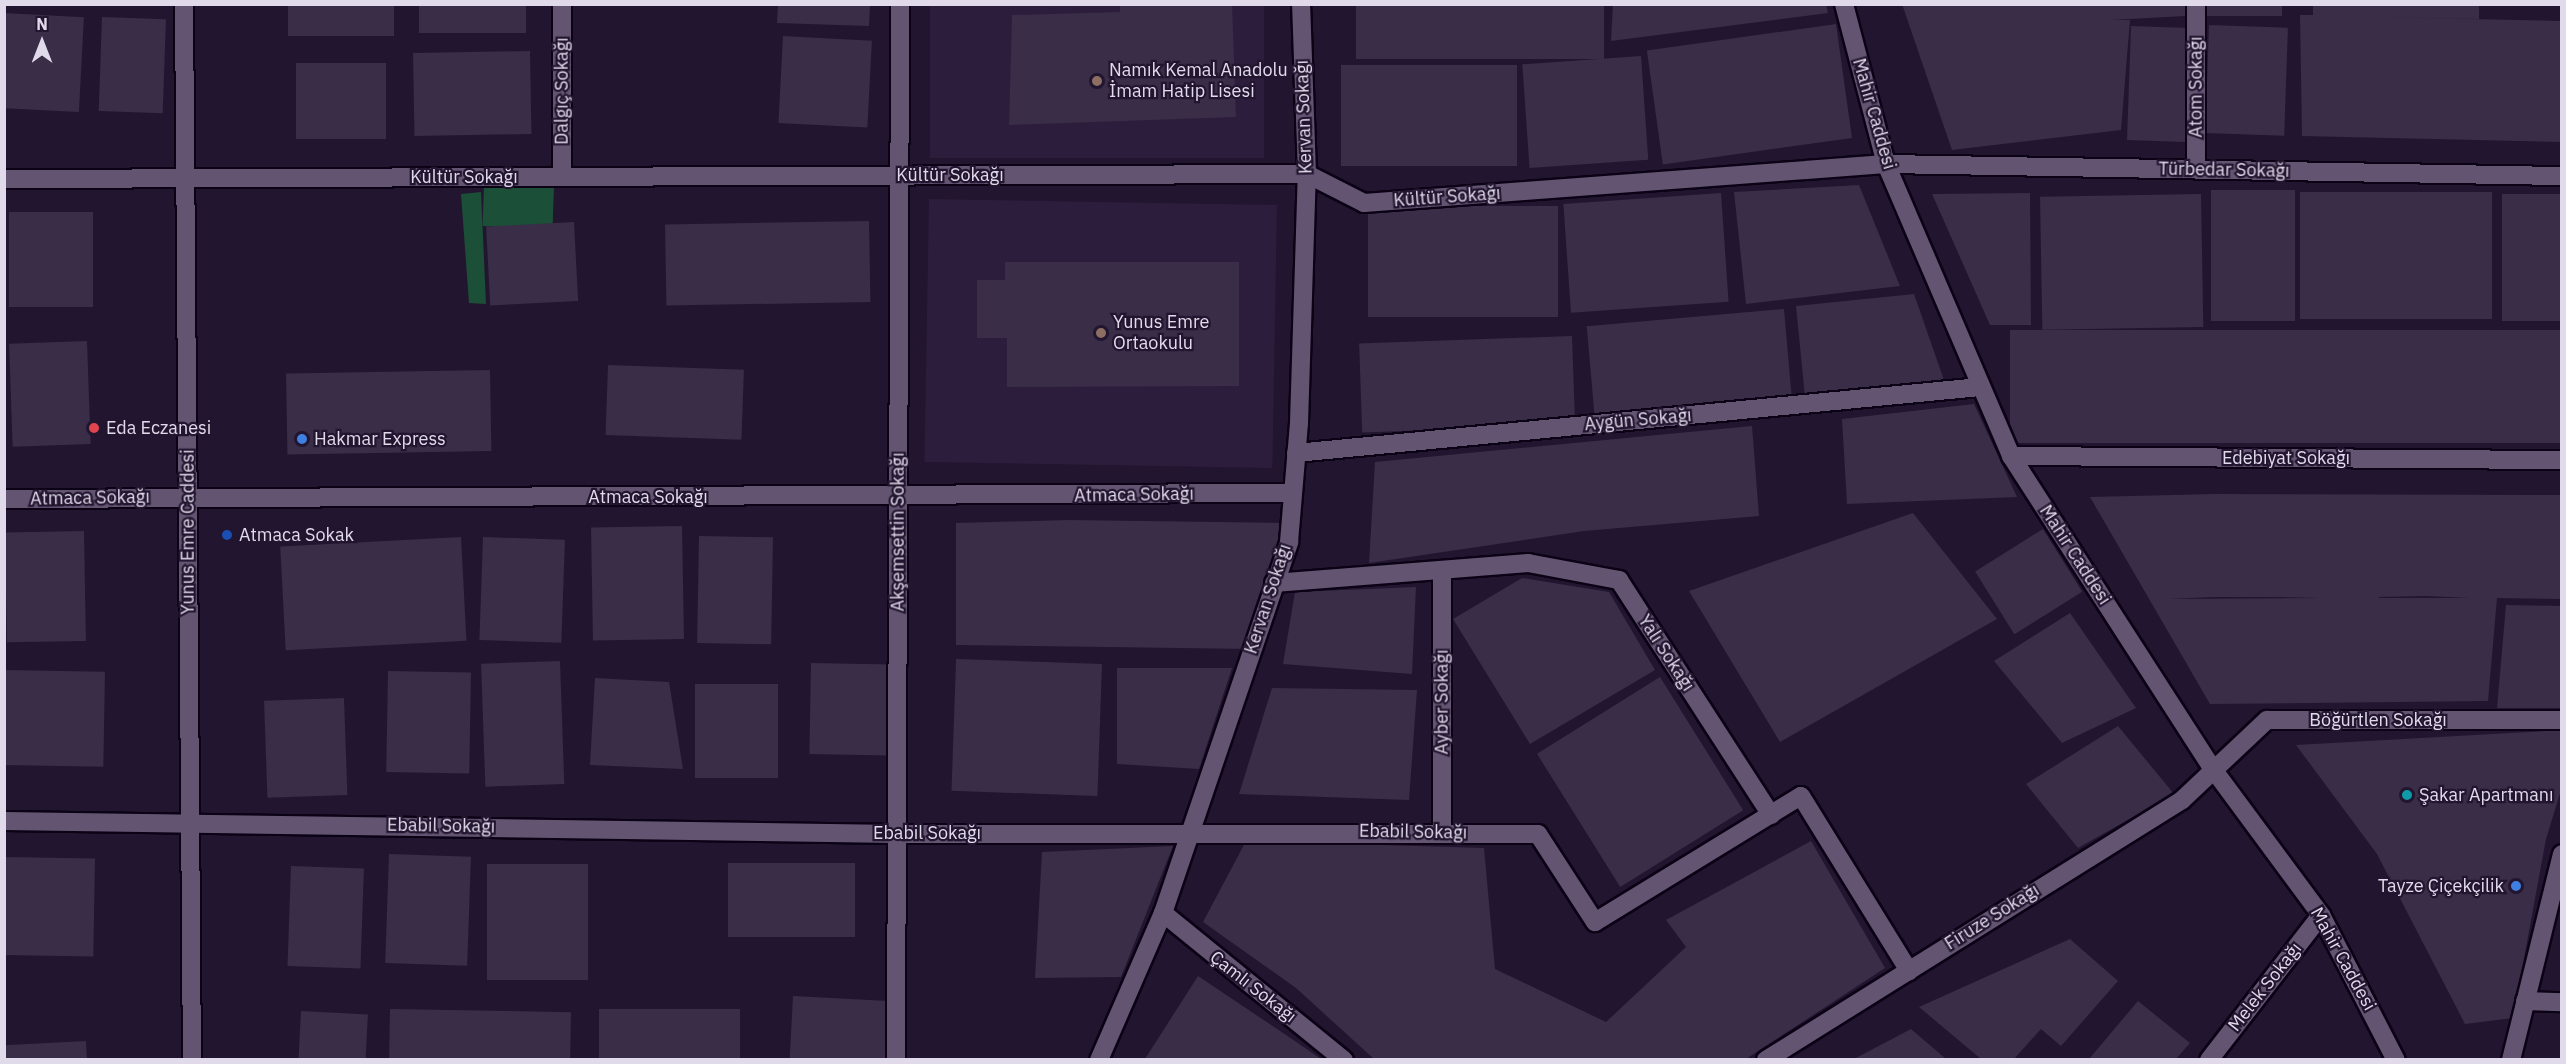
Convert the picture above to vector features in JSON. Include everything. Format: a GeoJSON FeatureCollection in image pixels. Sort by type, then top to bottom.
{"type":"FeatureCollection","features":[{"type":"Feature","properties":{"kind":"street","name":"Yunus Emre Caddesi"},"geometry":{"type":"LineString","coordinates":[[184,4],[192,1059]]}},
{"type":"Feature","properties":{"kind":"street","name":"Dalgıç Sokağı"},"geometry":{"type":"LineString","coordinates":[[562,4],[562,177]]}},
{"type":"Feature","properties":{"kind":"street","name":"Akşemsettin Sokağı"},"geometry":{"type":"LineString","coordinates":[[896,1059],[900,4]]}},
{"type":"Feature","properties":{"kind":"street","name":"Kervan Sokağı"},"geometry":{"type":"LineString","coordinates":[[1099,1059],[1163,913],[1187,834],[1288,542],[1296,453],[1306,174],[1301,4]]}},
{"type":"Feature","properties":{"kind":"street","name":"Mahir Caddesi"},"geometry":{"type":"LineString","coordinates":[[1844,4],[1886,164],[2011,456],[2213,769],[2321,915],[2396,1059]]}},
{"type":"Feature","properties":{"kind":"street","name":"Atom Sokağı"},"geometry":{"type":"LineString","coordinates":[[2196,4],[2196,169]]}},
{"type":"Feature","properties":{"kind":"street","name":"Kültür Sokağı"},"geometry":{"type":"LineString","coordinates":[[4,179],[1306,174],[1364,203],[1886,164]]}},
{"type":"Feature","properties":{"kind":"street","name":"Türbedar Sokağı"},"geometry":{"type":"LineString","coordinates":[[1886,164],[2562,176]]}},
{"type":"Feature","properties":{"kind":"street","name":"Aygün Sokağı"},"geometry":{"type":"LineString","coordinates":[[1296,453],[1980,387]]}},
{"type":"Feature","properties":{"kind":"street","name":"Edebiyat Sokağı"},"geometry":{"type":"LineString","coordinates":[[2011,456],[2562,460]]}},
{"type":"Feature","properties":{"kind":"street","name":"Atmaca Sokağı"},"geometry":{"type":"LineString","coordinates":[[4,499],[898,497],[1292,493]]}},
{"type":"Feature","properties":{"kind":"street","name":"Yalı Sokağı"},"geometry":{"type":"LineString","coordinates":[[1274,583],[1528,563],[1619,580],[1771,815]]}},
{"type":"Feature","properties":{"kind":"street","name":"Ayber Sokağı"},"geometry":{"type":"LineString","coordinates":[[1442,571],[1442,832]]}},
{"type":"Feature","properties":{"kind":"street","name":"Böğürtlen Sokağı"},"geometry":{"type":"LineString","coordinates":[[2213,769],[2267,720],[2562,720]]}},
{"type":"Feature","properties":{"kind":"street","name":"Firuze Sokağı"},"geometry":{"type":"LineString","coordinates":[[1766,1059],[2181,800],[2213,769]]}},
{"type":"Feature","properties":{"kind":"street"},"geometry":{"type":"LineString","coordinates":[[1771,815],[1801,796],[1909,971]]}},
{"type":"Feature","properties":{"kind":"street","name":"Ebabil Sokağı"},"geometry":{"type":"LineString","coordinates":[[4,821],[190,821],[897,834],[1442,832],[1538,834],[1595,922],[1771,815]]}},
{"type":"Feature","properties":{"kind":"street"},"geometry":{"type":"LineString","coordinates":[[2511,1059],[2562,854]]}},
{"type":"Feature","properties":{"kind":"street","name":"Çamlı Sokağı"},"geometry":{"type":"LineString","coordinates":[[1163,913],[1344,1059]]}},
{"type":"Feature","properties":{"kind":"street","name":"Melek Sokağı"},"geometry":{"type":"LineString","coordinates":[[2209,1059],[2321,915]]}},
{"type":"Feature","properties":{"kind":"street"},"geometry":{"type":"LineString","coordinates":[[2525,1001],[2562,1002]]}},
{"type":"Feature","properties":{"kind":"shaded area","name":"Namık Kemal Anadolu İmam Hatip Lisesi"},"geometry":{"type":"Polygon","coordinates":[[[930,5],[1264,5],[1264,158],[930,158],[930,5]]]}},
{"type":"Feature","properties":{"kind":"shaded area","name":"Yunus Emre Ortaokulu"},"geometry":{"type":"Polygon","coordinates":[[[929,199],[1277,205],[1272,468],[924,462],[929,199]]]}},
{"type":"Feature","properties":{"kind":"green space"},"geometry":{"type":"Polygon","coordinates":[[[484,185],[554,187],[553,228],[483,226],[484,185]]]}},
{"type":"Feature","properties":{"kind":"green space"},"geometry":{"type":"Polygon","coordinates":[[[481,192],[486,304],[469,303],[461,194],[481,192]]]}},
{"type":"Feature","properties":{"kind":"building"},"geometry":{"type":"Polygon","coordinates":[[[288,4],[394,4],[394,36],[288,36],[288,4]]]}},
{"type":"Feature","properties":{"kind":"building"},"geometry":{"type":"Polygon","coordinates":[[[419,4],[526,4],[526,33],[419,33],[419,4]]]}},
{"type":"Feature","properties":{"kind":"building"},"geometry":{"type":"Polygon","coordinates":[[[778,4],[870,4],[869,26],[777,23],[778,4]]]}},
{"type":"Feature","properties":{"kind":"building"},"geometry":{"type":"Polygon","coordinates":[[[1120,4],[1232,4],[1236,117],[1009,125],[1012,15],[1120,12],[1120,4]]]}},
{"type":"Feature","properties":{"kind":"building"},"geometry":{"type":"Polygon","coordinates":[[[1356,4],[1604,4],[1604,59],[1356,59],[1356,4]]]}},
{"type":"Feature","properties":{"kind":"building"},"geometry":{"type":"Polygon","coordinates":[[[1613,4],[1826,4],[1828,13],[1611,41],[1613,4]]]}},
{"type":"Feature","properties":{"kind":"building"},"geometry":{"type":"Polygon","coordinates":[[[1902,4],[2185,4],[2185,16],[2111,20],[2130,20],[2121,130],[1952,150],[1902,4]]]}},
{"type":"Feature","properties":{"kind":"building"},"geometry":{"type":"Polygon","coordinates":[[[2313,4],[2479,4],[2479,19],[2373,17],[2562,21],[2562,142],[2302,136],[2300,15],[2313,15],[2313,4]]]}},
{"type":"Feature","properties":{"kind":"building"},"geometry":{"type":"Polygon","coordinates":[[[2206,5],[2282,5],[2282,16],[2206,16],[2206,5]]]}},
{"type":"Feature","properties":{"kind":"building"},"geometry":{"type":"Polygon","coordinates":[[[4,13],[84,17],[79,112],[4,108],[4,13]]]}},
{"type":"Feature","properties":{"kind":"building"},"geometry":{"type":"Polygon","coordinates":[[[102,17],[166,19],[163,113],[99,111],[102,17]]]}},
{"type":"Feature","properties":{"kind":"building"},"geometry":{"type":"Polygon","coordinates":[[[1836,24],[1852,138],[1663,164],[1647,51],[1836,24]]]}},
{"type":"Feature","properties":{"kind":"building"},"geometry":{"type":"Polygon","coordinates":[[[2209,25],[2288,28],[2284,136],[2205,133],[2209,25]]]}},
{"type":"Feature","properties":{"kind":"building"},"geometry":{"type":"Polygon","coordinates":[[[2131,26],[2190,28],[2186,142],[2127,140],[2131,26]]]}},
{"type":"Feature","properties":{"kind":"building"},"geometry":{"type":"Polygon","coordinates":[[[783,36],[872,41],[867,128],[778,123],[783,36]]]}},
{"type":"Feature","properties":{"kind":"building"},"geometry":{"type":"Polygon","coordinates":[[[530,51],[531,134],[414,136],[413,53],[530,51]]]}},
{"type":"Feature","properties":{"kind":"building"},"geometry":{"type":"Polygon","coordinates":[[[1641,56],[1648,160],[1530,168],[1522,64],[1641,56]]]}},
{"type":"Feature","properties":{"kind":"building"},"geometry":{"type":"Polygon","coordinates":[[[296,63],[386,63],[386,139],[296,139],[296,63]]]}},
{"type":"Feature","properties":{"kind":"building"},"geometry":{"type":"Polygon","coordinates":[[[1341,65],[1517,65],[1517,166],[1341,166],[1341,65]]]}},
{"type":"Feature","properties":{"kind":"building"},"geometry":{"type":"Polygon","coordinates":[[[1859,185],[1900,286],[1746,304],[1734,192],[1859,185]]]}},
{"type":"Feature","properties":{"kind":"building"},"geometry":{"type":"Polygon","coordinates":[[[2211,190],[2295,190],[2295,321],[2211,321],[2211,190]]]}},
{"type":"Feature","properties":{"kind":"building"},"geometry":{"type":"Polygon","coordinates":[[[2300,192],[2492,192],[2492,319],[2300,319],[2300,192]]]}},
{"type":"Feature","properties":{"kind":"building"},"geometry":{"type":"Polygon","coordinates":[[[1721,193],[1729,302],[1571,313],[1563,204],[1721,193]]]}},
{"type":"Feature","properties":{"kind":"building"},"geometry":{"type":"Polygon","coordinates":[[[2030,193],[2031,325],[1990,325],[1932,194],[2030,193]]]}},
{"type":"Feature","properties":{"kind":"building"},"geometry":{"type":"Polygon","coordinates":[[[2201,194],[2203,327],[2042,330],[2040,197],[2201,194]]]}},
{"type":"Feature","properties":{"kind":"building"},"geometry":{"type":"Polygon","coordinates":[[[2502,194],[2562,194],[2562,321],[2502,321],[2502,194]]]}},
{"type":"Feature","properties":{"kind":"building"},"geometry":{"type":"Polygon","coordinates":[[[1368,206],[1558,206],[1558,317],[1368,317],[1368,206]]]}},
{"type":"Feature","properties":{"kind":"building"},"geometry":{"type":"Polygon","coordinates":[[[9,212],[93,212],[93,307],[9,307],[9,212]]]}},
{"type":"Feature","properties":{"kind":"building"},"geometry":{"type":"Polygon","coordinates":[[[869,221],[870,302],[666,306],[665,225],[869,221]]]}},
{"type":"Feature","properties":{"kind":"building"},"geometry":{"type":"Polygon","coordinates":[[[574,222],[578,301],[490,305],[486,227],[574,222]]]}},
{"type":"Feature","properties":{"kind":"building"},"geometry":{"type":"Polygon","coordinates":[[[1005,262],[1239,262],[1239,386],[1007,387],[1007,338],[977,338],[977,280],[1005,280],[1005,262]]]}},
{"type":"Feature","properties":{"kind":"building"},"geometry":{"type":"Polygon","coordinates":[[[1914,294],[1945,383],[1805,397],[1796,306],[1914,294]]]}},
{"type":"Feature","properties":{"kind":"building"},"geometry":{"type":"Polygon","coordinates":[[[1784,309],[1792,397],[1594,414],[1587,326],[1784,309]]]}},
{"type":"Feature","properties":{"kind":"building"},"geometry":{"type":"Polygon","coordinates":[[[2010,330],[2562,330],[2562,443],[2010,443],[2010,330]]]}},
{"type":"Feature","properties":{"kind":"building"},"geometry":{"type":"Polygon","coordinates":[[[1572,336],[1575,425],[1362,432],[1359,343],[1572,336]]]}},
{"type":"Feature","properties":{"kind":"building"},"geometry":{"type":"Polygon","coordinates":[[[87,341],[91,444],[13,447],[9,344],[87,341]]]}},
{"type":"Feature","properties":{"kind":"building"},"geometry":{"type":"Polygon","coordinates":[[[608,365],[744,370],[741,440],[606,435],[608,365]]]}},
{"type":"Feature","properties":{"kind":"building"},"geometry":{"type":"Polygon","coordinates":[[[490,370],[491,451],[287,455],[286,374],[490,370]]]}},
{"type":"Feature","properties":{"kind":"building"},"geometry":{"type":"Polygon","coordinates":[[[1974,404],[2017,497],[1847,504],[1842,419],[1974,404]]]}},
{"type":"Feature","properties":{"kind":"building"},"geometry":{"type":"Polygon","coordinates":[[[1752,426],[1759,516],[1584,531],[1369,563],[1375,462],[1752,426]]]}},
{"type":"Feature","properties":{"kind":"building"},"geometry":{"type":"Polygon","coordinates":[[[2215,494],[2562,495],[2562,599],[2497,598],[2488,701],[2210,704],[2090,497],[2215,494]],[[2281,597],[2168,599],[2321,598],[2281,597]],[[2379,597],[2379,598],[2470,598],[2379,597]]]}},
{"type":"Feature","properties":{"kind":"building"},"geometry":{"type":"Polygon","coordinates":[[[1913,513],[1997,619],[1780,742],[1689,591],[1913,513]]]}},
{"type":"Feature","properties":{"kind":"building"},"geometry":{"type":"Polygon","coordinates":[[[1068,520],[1282,523],[1252,649],[956,645],[956,523],[1068,520]]]}},
{"type":"Feature","properties":{"kind":"building"},"geometry":{"type":"Polygon","coordinates":[[[682,526],[684,639],[593,641],[591,528],[682,526]]]}},
{"type":"Feature","properties":{"kind":"building"},"geometry":{"type":"Polygon","coordinates":[[[2043,529],[2082,592],[2014,634],[1975,571],[2043,529]]]}},
{"type":"Feature","properties":{"kind":"building"},"geometry":{"type":"Polygon","coordinates":[[[84,531],[86,641],[7,642],[5,532],[84,531]]]}},
{"type":"Feature","properties":{"kind":"building"},"geometry":{"type":"Polygon","coordinates":[[[699,536],[773,537],[771,644],[697,643],[699,536]]]}},
{"type":"Feature","properties":{"kind":"building"},"geometry":{"type":"Polygon","coordinates":[[[461,537],[466,641],[286,650],[280,546],[461,537]]]}},
{"type":"Feature","properties":{"kind":"building"},"geometry":{"type":"Polygon","coordinates":[[[483,537],[565,540],[561,643],[479,640],[483,537]]]}},
{"type":"Feature","properties":{"kind":"building"},"geometry":{"type":"Polygon","coordinates":[[[1522,578],[1609,592],[1655,670],[1530,744],[1453,619],[1522,578]]]}},
{"type":"Feature","properties":{"kind":"building"},"geometry":{"type":"Polygon","coordinates":[[[1416,587],[1412,674],[1283,664],[1295,592],[1416,587]]]}},
{"type":"Feature","properties":{"kind":"building"},"geometry":{"type":"Polygon","coordinates":[[[2506,605],[2562,606],[2562,708],[2497,708],[2506,605]]]}},
{"type":"Feature","properties":{"kind":"building"},"geometry":{"type":"Polygon","coordinates":[[[2070,613],[2136,708],[2062,743],[1994,661],[2070,613]]]}},
{"type":"Feature","properties":{"kind":"building"},"geometry":{"type":"Polygon","coordinates":[[[956,659],[1102,664],[1097,796],[951,791],[956,659]]]}},
{"type":"Feature","properties":{"kind":"building"},"geometry":{"type":"Polygon","coordinates":[[[560,661],[564,784],[485,787],[481,664],[560,661]]]}},
{"type":"Feature","properties":{"kind":"building"},"geometry":{"type":"Polygon","coordinates":[[[811,663],[892,664],[890,755],[809,754],[811,663]]]}},
{"type":"Feature","properties":{"kind":"building"},"geometry":{"type":"Polygon","coordinates":[[[1117,668],[1232,668],[1199,769],[1117,764],[1117,668]]]}},
{"type":"Feature","properties":{"kind":"building"},"geometry":{"type":"Polygon","coordinates":[[[4,670],[105,672],[103,767],[4,765],[4,670]]]}},
{"type":"Feature","properties":{"kind":"building"},"geometry":{"type":"Polygon","coordinates":[[[388,671],[471,672],[469,773],[386,772],[388,671]]]}},
{"type":"Feature","properties":{"kind":"building"},"geometry":{"type":"Polygon","coordinates":[[[1660,677],[1743,810],[1620,887],[1537,754],[1660,677]]]}},
{"type":"Feature","properties":{"kind":"building"},"geometry":{"type":"Polygon","coordinates":[[[595,678],[669,682],[683,769],[590,765],[595,678]]]}},
{"type":"Feature","properties":{"kind":"building"},"geometry":{"type":"Polygon","coordinates":[[[695,684],[778,684],[778,778],[695,778],[695,684]]]}},
{"type":"Feature","properties":{"kind":"building"},"geometry":{"type":"Polygon","coordinates":[[[1272,688],[1417,690],[1409,800],[1239,794],[1272,688]]]}},
{"type":"Feature","properties":{"kind":"building"},"geometry":{"type":"Polygon","coordinates":[[[344,698],[347,795],[267,798],[264,701],[344,698]]]}},
{"type":"Feature","properties":{"kind":"building"},"geometry":{"type":"Polygon","coordinates":[[[2118,726],[2174,794],[2078,848],[2026,784],[2118,726]]]}},
{"type":"Feature","properties":{"kind":"building"},"geometry":{"type":"Polygon","coordinates":[[[2562,730],[2562,787],[2546,839],[2513,1018],[2465,1024],[2377,854],[2296,745],[2562,730]]]}},
{"type":"Feature","properties":{"kind":"building"},"geometry":{"type":"Polygon","coordinates":[[[1246,841],[1484,848],[1495,969],[1606,1022],[1686,947],[1666,920],[1811,841],[1885,968],[1746,1059],[1374,1059],[1296,988],[1203,922],[1246,841]]]}},
{"type":"Feature","properties":{"kind":"building"},"geometry":{"type":"Polygon","coordinates":[[[1173,846],[1121,977],[1035,978],[1042,852],[1173,846]]]}},
{"type":"Feature","properties":{"kind":"building"},"geometry":{"type":"Polygon","coordinates":[[[389,854],[471,857],[467,966],[385,963],[389,854]]]}},
{"type":"Feature","properties":{"kind":"building"},"geometry":{"type":"Polygon","coordinates":[[[4,857],[95,859],[93,957],[4,955],[4,857]]]}},
{"type":"Feature","properties":{"kind":"building"},"geometry":{"type":"Polygon","coordinates":[[[728,863],[855,863],[855,937],[728,937],[728,863]]]}},
{"type":"Feature","properties":{"kind":"building"},"geometry":{"type":"Polygon","coordinates":[[[487,864],[588,864],[588,980],[487,980],[487,864]]]}},
{"type":"Feature","properties":{"kind":"building"},"geometry":{"type":"Polygon","coordinates":[[[291,866],[364,869],[360,968],[288,966],[291,866]]]}},
{"type":"Feature","properties":{"kind":"building"},"geometry":{"type":"Polygon","coordinates":[[[2070,939],[2118,981],[2061,1046],[2041,1029],[2014,1059],[1981,1059],[1919,1007],[2070,939]]]}},
{"type":"Feature","properties":{"kind":"building"},"geometry":{"type":"Polygon","coordinates":[[[1198,976],[1292,1039],[1321,1059],[1145,1059],[1198,976]]]}},
{"type":"Feature","properties":{"kind":"building"},"geometry":{"type":"Polygon","coordinates":[[[793,996],[893,1001],[890,1060],[790,1059],[793,996]]]}},
{"type":"Feature","properties":{"kind":"building"},"geometry":{"type":"Polygon","coordinates":[[[2138,1001],[2190,1043],[2176,1059],[2089,1059],[2138,1001]]]}},
{"type":"Feature","properties":{"kind":"building"},"geometry":{"type":"Polygon","coordinates":[[[390,1009],[571,1012],[570,1060],[389,1059],[390,1009]]]}},
{"type":"Feature","properties":{"kind":"building"},"geometry":{"type":"Polygon","coordinates":[[[599,1009],[740,1009],[740,1059],[599,1059],[599,1009]]]}},
{"type":"Feature","properties":{"kind":"building"},"geometry":{"type":"Polygon","coordinates":[[[301,1011],[368,1015],[366,1060],[298,1059],[301,1011]]]}},
{"type":"Feature","properties":{"kind":"building"},"geometry":{"type":"Polygon","coordinates":[[[1911,1029],[1946,1059],[1854,1059],[1911,1029]]]}},
{"type":"Feature","properties":{"kind":"building"},"geometry":{"type":"Polygon","coordinates":[[[86,1041],[87,1059],[5,1060],[4,1045],[86,1041]]]}},
{"type":"Feature","properties":{"kind":"place","name":"Namık Kemal Anadolu İmam Hatip Lisesi"},"geometry":{"type":"Point","coordinates":[1097,81]}},
{"type":"Feature","properties":{"kind":"place","name":"Yunus Emre Ortaokulu"},"geometry":{"type":"Point","coordinates":[1101,333]}},
{"type":"Feature","properties":{"kind":"place","name":"Eda Eczanesi"},"geometry":{"type":"Point","coordinates":[94,428]}},
{"type":"Feature","properties":{"kind":"place","name":"Hakmar Express"},"geometry":{"type":"Point","coordinates":[302,439]}},
{"type":"Feature","properties":{"kind":"place","name":"Atmaca Sokak"},"geometry":{"type":"Point","coordinates":[227,535]}},
{"type":"Feature","properties":{"kind":"place","name":"Şakar Apartmanı"},"geometry":{"type":"Point","coordinates":[2407,795]}},
{"type":"Feature","properties":{"kind":"place","name":"Tayze Çiçekçilik"},"geometry":{"type":"Point","coordinates":[2516,886]}}]}
